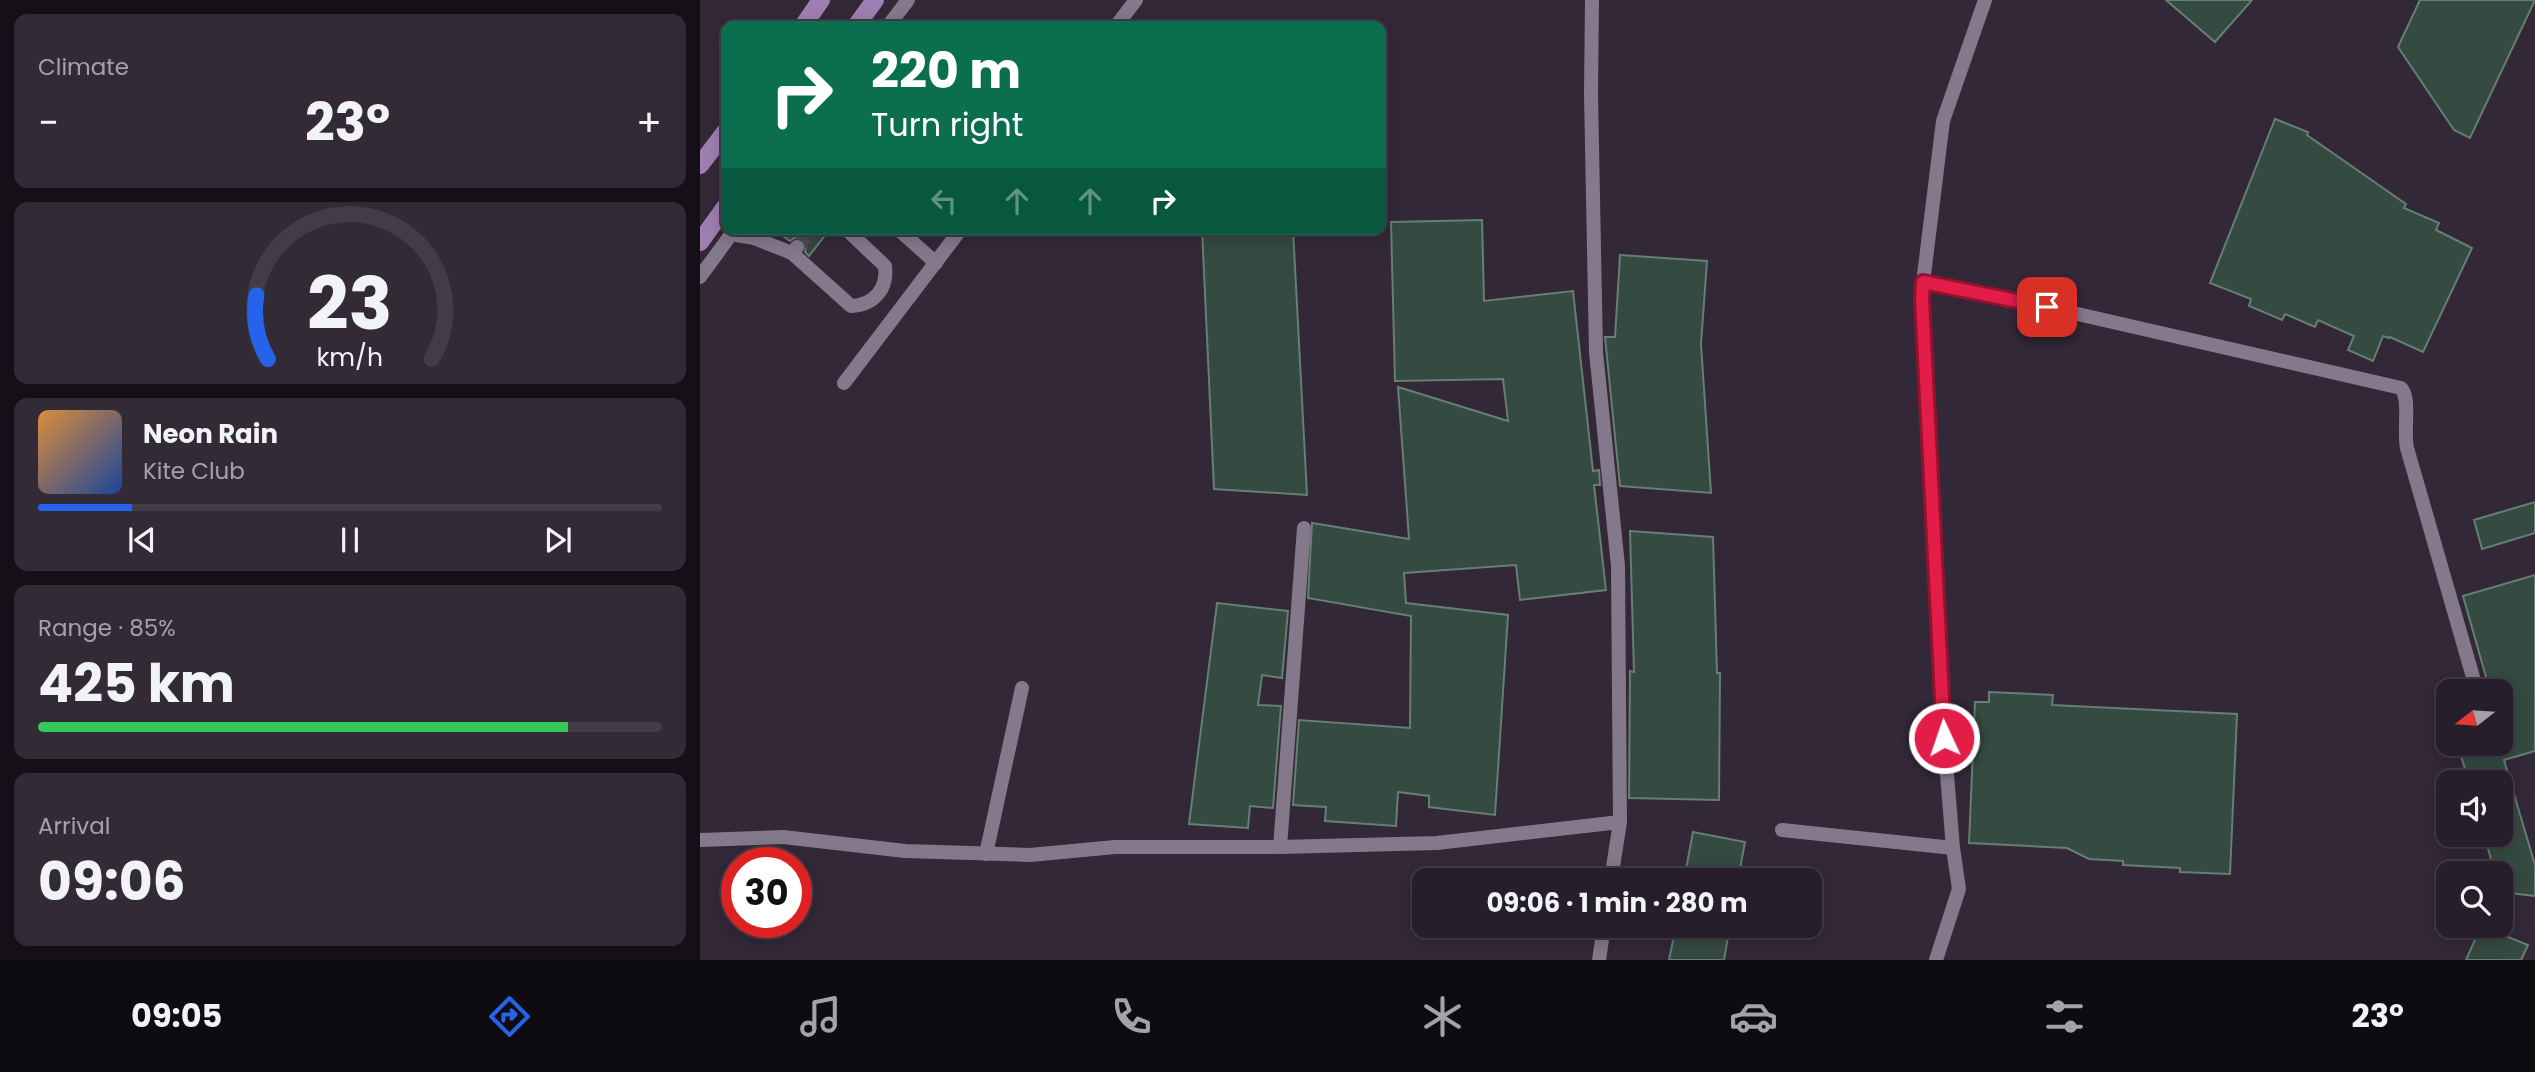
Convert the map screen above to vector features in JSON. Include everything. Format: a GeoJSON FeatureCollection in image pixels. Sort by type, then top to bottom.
{"type":"FeatureCollection","features":[{"type":"Feature","properties":{"kind":"main road"},"geometry":{"type":"LineString","coordinates":[[806,21],[821,0]]}},
{"type":"Feature","properties":{"kind":"main road"},"geometry":{"type":"LineString","coordinates":[[860,21],[875,0]]}},
{"type":"Feature","properties":{"kind":"main road"},"geometry":{"type":"LineString","coordinates":[[700,165],[721,138]]}},
{"type":"Feature","properties":{"kind":"main road"},"geometry":{"type":"LineString","coordinates":[[700,242],[721,213]]}},
{"type":"Feature","properties":{"kind":"street"},"geometry":{"type":"LineString","coordinates":[[892,21],[908,0]]}},
{"type":"Feature","properties":{"kind":"street"},"geometry":{"type":"LineString","coordinates":[[1120,21],[1136,0]]}},
{"type":"Feature","properties":{"kind":"street"},"geometry":{"type":"LineString","coordinates":[[1592,0],[1596,352],[1618,566],[1620,822],[1613,868]]}},
{"type":"Feature","properties":{"kind":"street"},"geometry":{"type":"LineString","coordinates":[[1936,960],[1959,889],[1953,848],[1942,702],[1922,299],[1943,121],[1985,0]]}},
{"type":"Feature","properties":{"kind":"street"},"geometry":{"type":"LineString","coordinates":[[700,277],[706,261],[730,235]]}},
{"type":"Feature","properties":{"kind":"street"},"geometry":{"type":"LineString","coordinates":[[744,235],[795,250],[851,306],[874,299],[883,287],[885,266],[852,235]]}},
{"type":"Feature","properties":{"kind":"street"},"geometry":{"type":"LineString","coordinates":[[905,235],[936,262]]}},
{"type":"Feature","properties":{"kind":"street"},"geometry":{"type":"LineString","coordinates":[[844,383],[956,235]]}},
{"type":"Feature","properties":{"kind":"street"},"geometry":{"type":"LineString","coordinates":[[1923,282],[2047,307],[2401,388],[2407,398],[2404,435],[2474,679]]}},
{"type":"Feature","properties":{"kind":"street"},"geometry":{"type":"LineString","coordinates":[[1280,847],[1304,528]]}},
{"type":"Feature","properties":{"kind":"street"},"geometry":{"type":"LineString","coordinates":[[986,854],[1022,688]]}},
{"type":"Feature","properties":{"kind":"street"},"geometry":{"type":"LineString","coordinates":[[700,840],[783,837],[905,851],[1030,855],[1115,847],[1437,843],[1620,822]]}},
{"type":"Feature","properties":{"kind":"street"},"geometry":{"type":"LineString","coordinates":[[1782,830],[1953,848]]}},
{"type":"Feature","properties":{"kind":"street"},"geometry":{"type":"LineString","coordinates":[[1599,960],[1602,938]]}},
{"type":"Feature","properties":{"kind":"building"},"geometry":{"type":"Polygon","coordinates":[[[2166,0],[2252,0],[2215,42],[2166,0]]]}},
{"type":"Feature","properties":{"kind":"building"},"geometry":{"type":"Polygon","coordinates":[[[2420,0],[2535,0],[2470,138],[2454,130],[2398,47],[2420,0]]]}},
{"type":"Feature","properties":{"kind":"building"},"geometry":{"type":"Polygon","coordinates":[[[2275,119],[2308,132],[2307,135],[2406,204],[2404,208],[2439,223],[2436,230],[2472,248],[2423,352],[2383,336],[2373,361],[2348,350],[2354,336],[2318,320],[2315,327],[2285,314],[2282,320],[2249,306],[2251,299],[2210,283],[2275,119]]]}},
{"type":"Feature","properties":{"kind":"building"},"geometry":{"type":"Polygon","coordinates":[[[1482,220],[1484,301],[1573,291],[1593,471],[1599,470],[1600,485],[1594,485],[1606,590],[1520,600],[1516,565],[1404,573],[1406,603],[1508,615],[1495,815],[1429,807],[1429,796],[1398,792],[1396,826],[1325,821],[1326,807],[1293,805],[1299,720],[1410,728],[1411,616],[1308,598],[1312,523],[1409,539],[1398,387],[1508,421],[1503,379],[1395,381],[1391,222],[1482,220]]]}},
{"type":"Feature","properties":{"kind":"building"},"geometry":{"type":"Polygon","coordinates":[[[825,235],[809,256],[805,252],[806,244],[803,239],[794,238],[790,241],[783,236],[825,235]]]}},
{"type":"Feature","properties":{"kind":"building"},"geometry":{"type":"Polygon","coordinates":[[[1202,235],[1293,235],[1307,495],[1214,489],[1202,235]]]}},
{"type":"Feature","properties":{"kind":"building"},"geometry":{"type":"Polygon","coordinates":[[[1620,255],[1707,261],[1701,344],[1711,493],[1620,486],[1605,337],[1615,337],[1620,255]]]}},
{"type":"Feature","properties":{"kind":"building"},"geometry":{"type":"Polygon","coordinates":[[[2535,502],[2535,533],[2482,549],[2474,520],[2535,502]]]}},
{"type":"Feature","properties":{"kind":"building"},"geometry":{"type":"Polygon","coordinates":[[[1630,531],[1713,537],[1717,673],[1720,673],[1719,800],[1629,798],[1630,671],[1634,672],[1630,531]]]}},
{"type":"Feature","properties":{"kind":"building"},"geometry":{"type":"Polygon","coordinates":[[[2535,575],[2535,751],[2504,760],[2507,770],[2465,770],[2461,756],[2513,756],[2513,679],[2487,679],[2463,596],[2535,575]]]}},
{"type":"Feature","properties":{"kind":"building"},"geometry":{"type":"Polygon","coordinates":[[[1217,603],[1288,611],[1282,678],[1262,675],[1258,705],[1281,706],[1273,808],[1250,806],[1248,828],[1189,824],[1217,603]]]}},
{"type":"Feature","properties":{"kind":"building"},"geometry":{"type":"Polygon","coordinates":[[[1989,692],[2053,695],[2052,705],[2237,714],[2230,874],[2180,872],[2180,868],[2123,865],[2123,861],[2089,859],[2067,848],[1969,843],[1975,702],[1989,702],[1989,692]]]}},
{"type":"Feature","properties":{"kind":"building"},"geometry":{"type":"Polygon","coordinates":[[[2513,790],[2535,865],[2535,896],[2513,893],[2513,861],[2492,861],[2487,847],[2513,847],[2513,790]]]}},
{"type":"Feature","properties":{"kind":"building"},"geometry":{"type":"Polygon","coordinates":[[[1693,832],[1745,842],[1740,868],[1686,868],[1693,832]]]}},
{"type":"Feature","properties":{"kind":"building"},"geometry":{"type":"Polygon","coordinates":[[[1674,938],[1728,938],[1724,960],[1669,960],[1674,938]]]}},
{"type":"Feature","properties":{"kind":"building"},"geometry":{"type":"Polygon","coordinates":[[[2476,938],[2511,938],[2528,945],[2521,960],[2466,960],[2476,938]]]}},
{"type":"Feature","properties":{"kind":"tunnel"},"geometry":{"type":"LineString","coordinates":[[797,247],[808,235]]}},
{"type":"Feature","properties":{"kind":"route"},"geometry":{"type":"LineString","coordinates":[[1944,738],[1923,282],[2047,307]]}}]}
